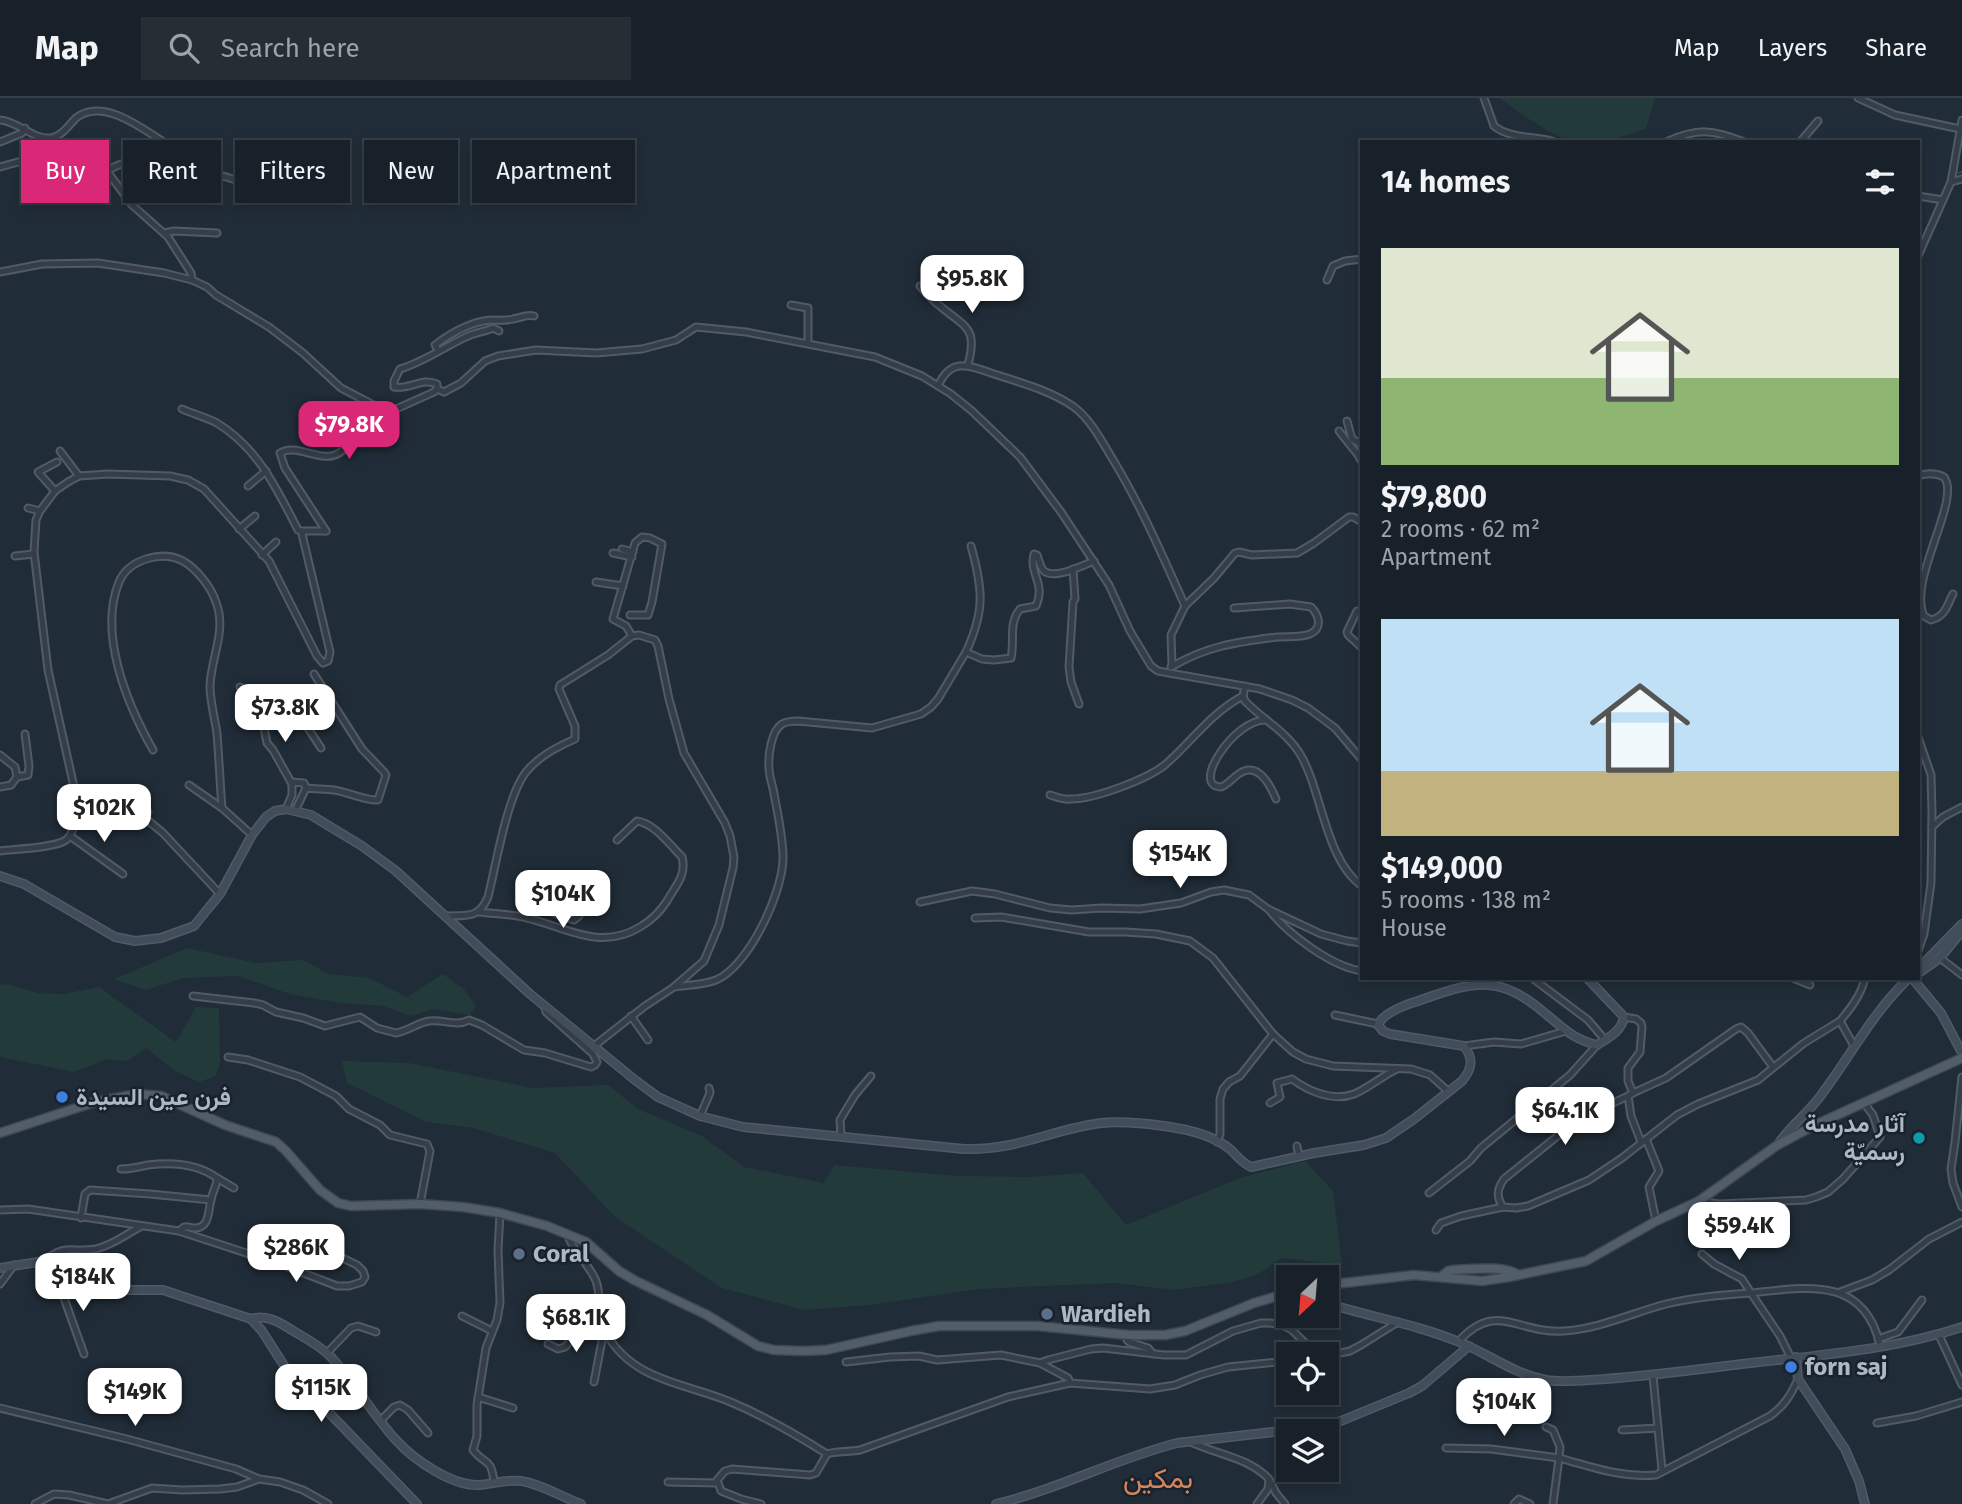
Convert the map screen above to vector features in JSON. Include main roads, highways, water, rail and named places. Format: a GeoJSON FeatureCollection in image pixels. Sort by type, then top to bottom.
{"type":"FeatureCollection","features":[{"type":"Feature","properties":{"kind":"main road"},"geometry":{"type":"LineString","coordinates":[[1339,1284],[1414,1275],[1479,1281],[1586,1261],[1656,1221],[1699,1201],[1776,1146],[1962,1056]]}},
{"type":"Feature","properties":{"kind":"main road"},"geometry":{"type":"LineString","coordinates":[[0,1133],[95,1102],[137,1094],[161,1096],[225,1125],[276,1142],[320,1190],[343,1205],[420,1204],[500,1213],[567,1233],[593,1246],[619,1271],[634,1280],[707,1315],[758,1346],[774,1350],[826,1350],[939,1326],[1037,1326],[1129,1335],[1166,1335],[1185,1331],[1276,1297]]}},
{"type":"Feature","properties":{"kind":"main road"},"geometry":{"type":"LineString","coordinates":[[1442,1276],[1453,1270],[1511,1269],[1519,1275]]}},
{"type":"Feature","properties":{"kind":"main road"},"geometry":{"type":"LineString","coordinates":[[1479,1281],[1480,1270]]}},
{"type":"Feature","properties":{"kind":"waterway"},"geometry":{"type":"LineString","coordinates":[[1958,173],[1962,172]]}},
{"type":"Feature","properties":{"kind":"place","name":"فرن عين السيدة"},"geometry":{"type":"Point","coordinates":[62,1097]}},
{"type":"Feature","properties":{"kind":"place","name":"آثار مدرسة رسميّة"},"geometry":{"type":"Point","coordinates":[1919,1138]}},
{"type":"Feature","properties":{"kind":"place","name":"Coral"},"geometry":{"type":"Point","coordinates":[519,1254]}},
{"type":"Feature","properties":{"kind":"place","name":"Wardieh"},"geometry":{"type":"Point","coordinates":[1047,1314]}},
{"type":"Feature","properties":{"kind":"place","name":"forn saj"},"geometry":{"type":"Point","coordinates":[1791,1367]}},
{"type":"Feature","properties":{"kind":"district","name":"بمكين"},"geometry":{"type":"Point","coordinates":[1158,1478]}}]}
